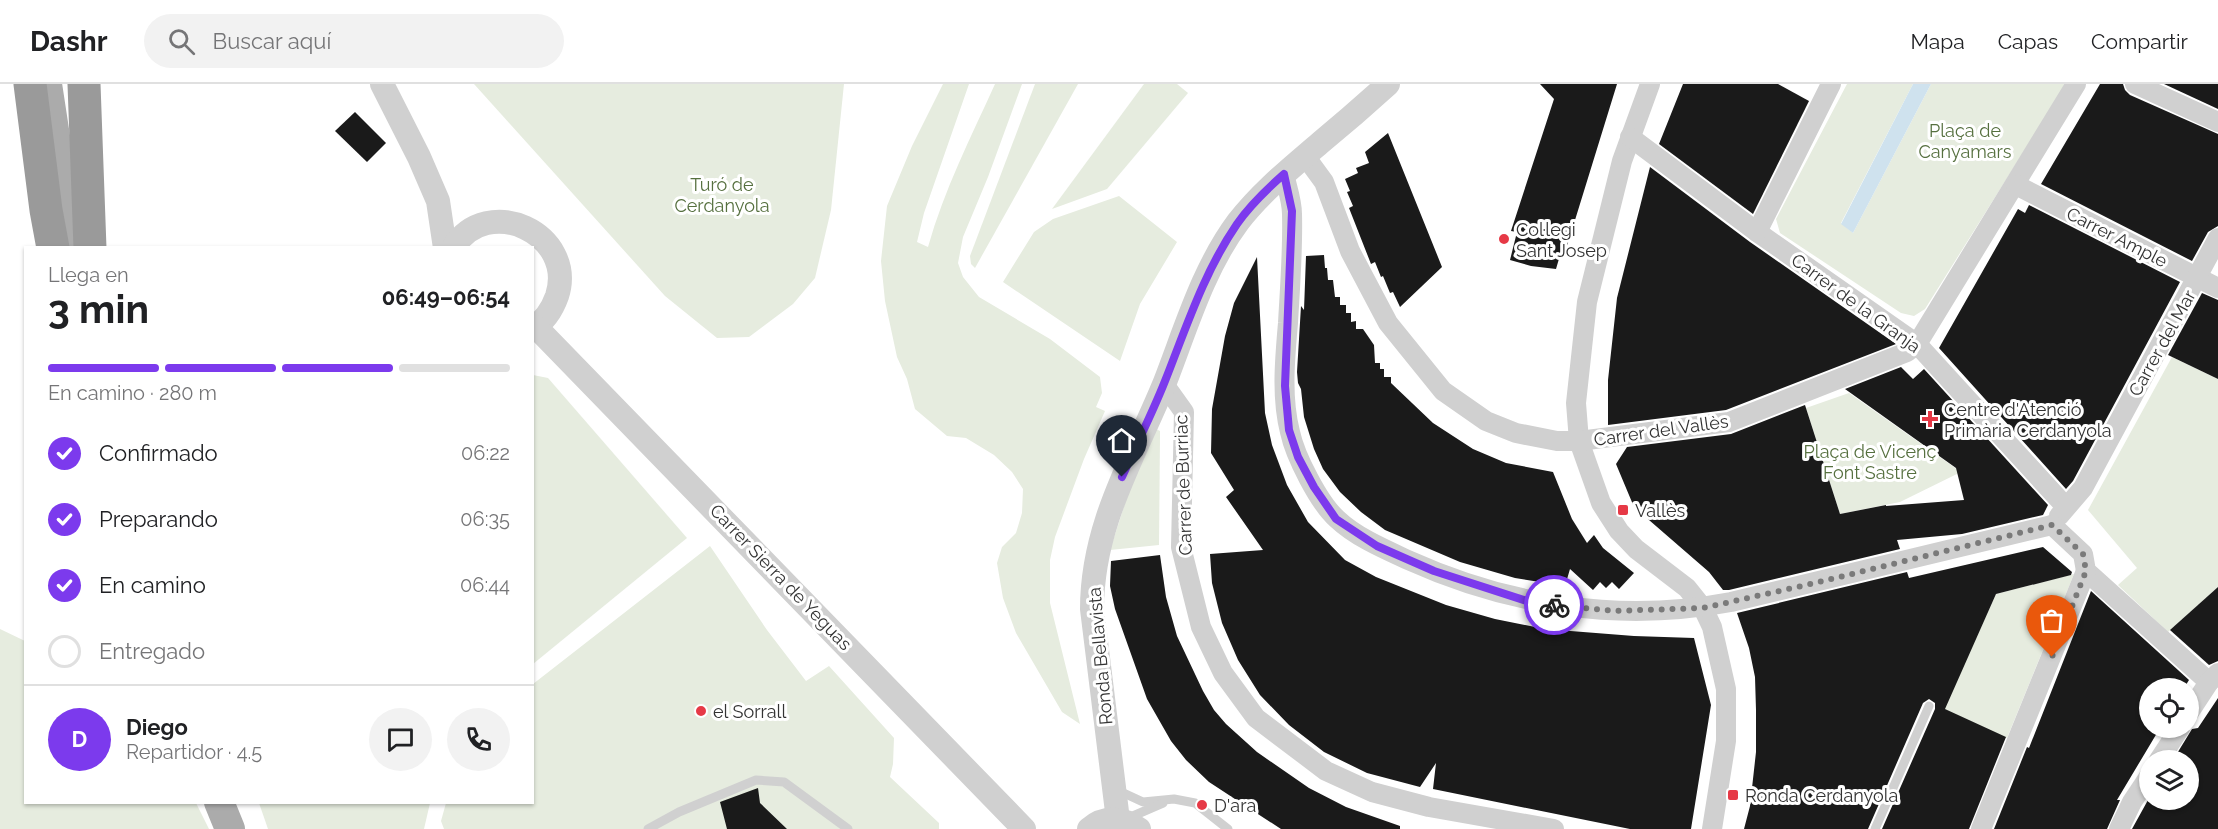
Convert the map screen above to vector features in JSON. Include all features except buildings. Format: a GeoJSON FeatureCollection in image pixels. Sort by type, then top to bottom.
{"type":"FeatureCollection","features":[{"type":"Feature","properties":{"kind":"highway"},"geometry":{"type":"LineString","coordinates":[[19,84],[34,172],[55,206]]}},
{"type":"Feature","properties":{"kind":"highway"},"geometry":{"type":"LineString","coordinates":[[30,84],[55,206],[53,246]]}},
{"type":"Feature","properties":{"kind":"highway"},"geometry":{"type":"LineString","coordinates":[[84,84],[90,246]]}},
{"type":"Feature","properties":{"kind":"main road"},"geometry":{"type":"LineString","coordinates":[[47,84],[55,206],[65,246]]}},
{"type":"Feature","properties":{"kind":"main road"},"geometry":{"type":"LineString","coordinates":[[55,206],[71,246]]}},
{"type":"Feature","properties":{"kind":"main road"},"geometry":{"type":"LineString","coordinates":[[220,804],[230,829]]}},
{"type":"Feature","properties":{"kind":"main road"},"geometry":{"type":"LineString","coordinates":[[241,804],[250,829]]}},
{"type":"Feature","properties":{"kind":"street"},"geometry":{"type":"LineString","coordinates":[[382,84],[419,157],[438,201],[445,246]]}},
{"type":"Feature","properties":{"kind":"street","name":"Ronda Bellavista"},"geometry":{"type":"LineString","coordinates":[[1126,823],[1116,789],[1092,609],[1092,585],[1098,544],[1114,497],[1164,384],[1199,293],[1237,223],[1259,197],[1388,84]]}},
{"type":"Feature","properties":{"kind":"street"},"geometry":{"type":"LineString","coordinates":[[1650,84],[1622,161],[1587,302],[1576,404],[1579,441],[1601,503],[1619,531],[1636,549],[1686,588],[1703,608],[1715,636],[1725,689],[1725,741],[1712,829]]}},
{"type":"Feature","properties":{"kind":"street","name":"Carrer del Vallès"},"geometry":{"type":"LineString","coordinates":[[1305,156],[1324,182],[1350,251],[1388,323],[1443,391],[1486,421],[1516,433],[1557,441],[1579,441],[1730,422],[1907,352],[1917,344],[2076,84]]}},
{"type":"Feature","properties":{"kind":"street"},"geometry":{"type":"LineString","coordinates":[[2135,84],[2218,122]]}},
{"type":"Feature","properties":{"kind":"street"},"geometry":{"type":"LineString","coordinates":[[1756,232],[1824,86]]}},
{"type":"Feature","properties":{"kind":"street","name":"Carrer de la Granja"},"geometry":{"type":"LineString","coordinates":[[1630,137],[1756,232],[1917,344],[2066,507]]}},
{"type":"Feature","properties":{"kind":"street"},"geometry":{"type":"LineString","coordinates":[[1284,174],[1292,211],[1285,386],[1289,430],[1298,457],[1314,487],[1336,519],[1377,546],[1434,571],[1530,602],[1614,611],[1703,608],[2052,525],[2066,507]]}},
{"type":"Feature","properties":{"kind":"street","name":"Carrer Ample"},"geometry":{"type":"LineString","coordinates":[[2016,185],[2218,288]]}},
{"type":"Feature","properties":{"kind":"street"},"geometry":{"type":"LineString","coordinates":[[438,201],[454,213],[471,221],[483,224],[507,222],[529,228],[542,238],[558,264],[560,279],[554,306],[534,328]]}},
{"type":"Feature","properties":{"kind":"street"},"geometry":{"type":"LineString","coordinates":[[455,246],[468,232],[483,224]]}},
{"type":"Feature","properties":{"kind":"street","name":"Carrer del Mar"},"geometry":{"type":"LineString","coordinates":[[2066,507],[2083,488],[2218,238]]}},
{"type":"Feature","properties":{"kind":"street","name":"Carrer Sierra de Yeguas"},"geometry":{"type":"LineString","coordinates":[[534,328],[1024,829]]}},
{"type":"Feature","properties":{"kind":"street","name":"Carrer de Burriac"},"geometry":{"type":"LineString","coordinates":[[1164,384],[1184,412],[1182,548],[1201,627],[1223,673],[1256,718],[1326,771],[1372,792],[1429,807],[1554,829]]}},
{"type":"Feature","properties":{"kind":"street"},"geometry":{"type":"LineString","coordinates":[[1981,829],[2086,571],[2083,554],[2052,525]]}},
{"type":"Feature","properties":{"kind":"street"},"geometry":{"type":"LineString","coordinates":[[2086,571],[2214,677],[2199,698]]}},
{"type":"Feature","properties":{"kind":"street"},"geometry":{"type":"LineString","coordinates":[[2119,829],[2139,792]]}},
{"type":"Feature","properties":{"kind":"street"},"geometry":{"type":"LineString","coordinates":[[1089,829],[1100,822],[1126,823]]}},
{"type":"Feature","properties":{"kind":"lane"},"geometry":{"type":"LineString","coordinates":[[1875,829],[1929,706]]}},
{"type":"Feature","properties":{"kind":"lane"},"geometry":{"type":"LineString","coordinates":[[648,829],[679,812],[756,780],[784,782],[848,829]]}},
{"type":"Feature","properties":{"kind":"lane"},"geometry":{"type":"LineString","coordinates":[[1116,789],[1143,802],[1174,799],[1196,803],[1228,829]]}},
{"type":"Feature","properties":{"kind":"lane"},"geometry":{"type":"LineString","coordinates":[[1126,823],[1174,799]]}},
{"type":"Feature","properties":{"kind":"green space","name":"Turó de Cerdanyola"},"geometry":{"type":"Polygon","coordinates":[[[474,84],[844,84],[831,210],[815,278],[793,304],[749,337],[717,338],[665,296],[474,84]]]}},
{"type":"Feature","properties":{"kind":"green space"},"geometry":{"type":"Polygon","coordinates":[[[943,84],[969,84],[924,213],[917,242],[928,247],[950,184],[995,84],[1022,84],[963,237],[958,263],[963,277],[979,297],[1050,339],[1100,377],[1102,393],[1096,407],[1105,411],[1084,459],[1055,537],[1050,560],[1050,603],[1080,724],[1062,712],[1016,633],[1003,598],[997,563],[1002,547],[1016,533],[1022,513],[1023,489],[1012,472],[994,455],[966,438],[947,436],[915,409],[907,379],[897,357],[885,301],[881,261],[887,206],[912,146],[943,84]]]}},
{"type":"Feature","properties":{"kind":"green space"},"geometry":{"type":"Polygon","coordinates":[[[1035,84],[1078,84],[975,268],[971,264],[970,256],[1035,84]]]}},
{"type":"Feature","properties":{"kind":"green space"},"geometry":{"type":"Polygon","coordinates":[[[1144,84],[1177,84],[1188,93],[1107,189],[1052,209],[1144,84]]]}},
{"type":"Feature","properties":{"kind":"green space","name":"Plaça de Canyamars"},"geometry":{"type":"Polygon","coordinates":[[[1847,84],[1913,84],[1841,223],[1853,233],[1931,84],[2066,84],[1925,309],[1914,316],[1901,313],[1780,233],[1776,219],[1847,84]]]}},
{"type":"Feature","properties":{"kind":"green space"},"geometry":{"type":"Polygon","coordinates":[[[1119,196],[1177,242],[1140,304],[1120,361],[1003,282],[1034,232],[1053,219],[1119,196]]]}},
{"type":"Feature","properties":{"kind":"green space"},"geometry":{"type":"Polygon","coordinates":[[[2172,357],[2218,379],[2218,587],[2168,632],[2118,585],[2137,568],[2088,510],[2172,357]]]}},
{"type":"Feature","properties":{"kind":"green space"},"geometry":{"type":"Polygon","coordinates":[[[534,375],[548,378],[687,538],[534,663],[534,375]]]}},
{"type":"Feature","properties":{"kind":"green space","name":"Plaça de Vicenç Font Sastre"},"geometry":{"type":"Polygon","coordinates":[[[1849,393],[1961,472],[1900,502],[1840,514],[1806,408],[1849,393]]]}},
{"type":"Feature","properties":{"kind":"green space"},"geometry":{"type":"Polygon","coordinates":[[[1156,429],[1160,431],[1159,545],[1110,550],[1128,494],[1156,429]]]}},
{"type":"Feature","properties":{"kind":"green space","name":"el Sorrall"},"geometry":{"type":"Polygon","coordinates":[[[710,546],[767,630],[806,681],[829,666],[894,738],[890,777],[939,823],[939,829],[444,829],[441,821],[446,804],[534,804],[534,683],[710,546]]]}},
{"type":"Feature","properties":{"kind":"green space"},"geometry":{"type":"Polygon","coordinates":[[[2074,574],[2007,738],[1944,709],[1996,594],[2074,574]]]}},
{"type":"Feature","properties":{"kind":"green space"},"geometry":{"type":"Polygon","coordinates":[[[0,629],[24,641],[24,804],[196,804],[209,829],[0,829],[0,629]]]}},
{"type":"Feature","properties":{"kind":"green space"},"geometry":{"type":"Polygon","coordinates":[[[260,804],[430,804],[424,829],[268,829],[260,804]]]}},
{"type":"Feature","properties":{"kind":"water"},"geometry":{"type":"Polygon","coordinates":[[[1913,84],[1931,84],[1853,233],[1841,224],[1913,84]]]}},
{"type":"Feature","properties":{"kind":"way so far"},"geometry":{"type":"LineString","coordinates":[[1554,605],[1614,611],[1703,608],[1972,546],[2052,525],[2083,554],[2086,571],[2052,657]]}},
{"type":"Feature","properties":{"kind":"place","name":"Col·legi Sant Josep"},"geometry":{"type":"Point","coordinates":[1504,239]}},
{"type":"Feature","properties":{"kind":"place","name":"Centre d'Atenció Primària Cerdanyola"},"geometry":{"type":"Point","coordinates":[1930,419]}},
{"type":"Feature","properties":{"kind":"place","name":"Vallès"},"geometry":{"type":"Point","coordinates":[1623,510]}},
{"type":"Feature","properties":{"kind":"place","name":"el Sorrall"},"geometry":{"type":"Point","coordinates":[701,711]}},
{"type":"Feature","properties":{"kind":"place","name":"Ronda Cerdanyola"},"geometry":{"type":"Point","coordinates":[1733,795]}},
{"type":"Feature","properties":{"kind":"place","name":"D'ara"},"geometry":{"type":"Point","coordinates":[1202,805]}},
{"type":"Feature","properties":{"kind":"route"},"geometry":{"type":"LineString","coordinates":[[1122,477],[1164,384],[1199,293],[1215,261],[1237,223],[1259,197],[1284,174],[1292,211],[1285,386],[1289,430],[1298,457],[1314,487],[1336,519],[1377,546],[1434,571],[1495,592],[1530,602],[1554,605]]}}]}
